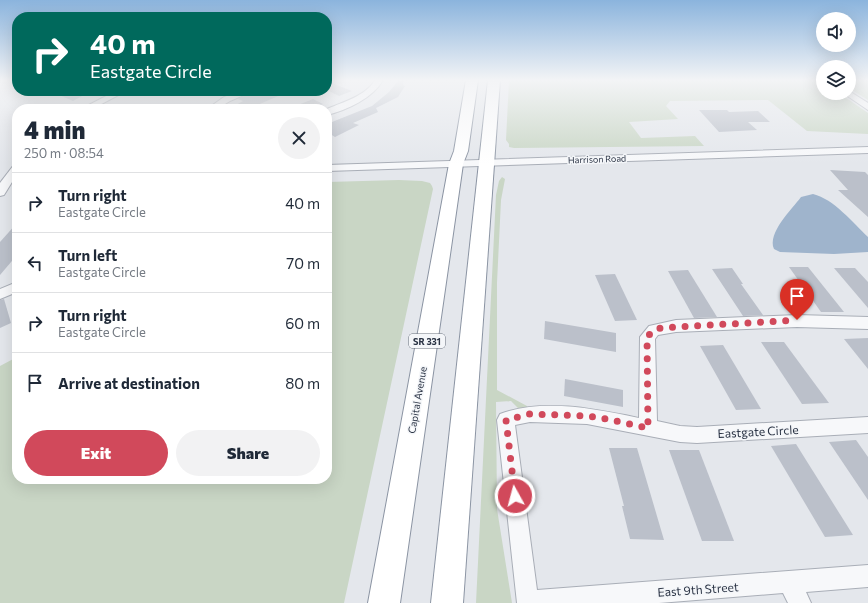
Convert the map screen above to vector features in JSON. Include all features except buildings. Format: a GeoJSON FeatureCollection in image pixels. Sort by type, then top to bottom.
{"type":"FeatureCollection","features":[{"type":"Feature","properties":{"kind":"highway","name":"Capital Avenue"},"geometry":{"type":"LineString","coordinates":[[384,603],[456,164],[461,152],[468,108]]}},
{"type":"Feature","properties":{"kind":"highway"},"geometry":{"type":"LineString","coordinates":[[447,603],[464,400],[492,108]]}},
{"type":"Feature","properties":{"kind":"street","name":"Harrison Road"},"geometry":{"type":"LineString","coordinates":[[332,168],[868,150]]}},
{"type":"Feature","properties":{"kind":"street"},"geometry":{"type":"LineString","coordinates":[[0,192],[8,178]]}},
{"type":"Feature","properties":{"kind":"street"},"geometry":{"type":"LineString","coordinates":[[0,294],[12,289]]}},
{"type":"Feature","properties":{"kind":"street"},"geometry":{"type":"LineString","coordinates":[[648,428],[647,337],[654,330],[676,326],[797,320],[868,323]]}},
{"type":"Feature","properties":{"kind":"street","name":"Eastgate Circle"},"geometry":{"type":"LineString","coordinates":[[528,602],[506,420],[530,414],[587,416],[680,434],[697,435],[868,425]]}},
{"type":"Feature","properties":{"kind":"street","name":"East 9th Street"},"geometry":{"type":"LineString","coordinates":[[528,602],[868,576]]}},
{"type":"Feature","properties":{"kind":"street"},"geometry":{"type":"LineString","coordinates":[[789,582],[800,603]]}},
{"type":"Feature","properties":{"kind":"green space"},"geometry":{"type":"Polygon","coordinates":[[[508,108],[668,108],[678,119],[629,122],[641,138],[695,136],[704,146],[514,148],[509,147],[506,140],[508,108]]]}},
{"type":"Feature","properties":{"kind":"green space"},"geometry":{"type":"Polygon","coordinates":[[[778,108],[861,108],[868,113],[868,134],[807,131],[778,108]]]}},
{"type":"Feature","properties":{"kind":"green space"},"geometry":{"type":"Polygon","coordinates":[[[502,177],[505,179],[501,200],[497,283],[497,390],[527,406],[527,409],[518,408],[511,401],[496,402],[497,509],[512,603],[476,603],[496,195],[499,181],[502,177]]]}},
{"type":"Feature","properties":{"kind":"green space"},"geometry":{"type":"Polygon","coordinates":[[[399,180],[422,181],[430,183],[433,189],[344,603],[0,603],[0,366],[12,360],[12,484],[332,484],[332,182],[399,180]]]}},
{"type":"Feature","properties":{"kind":"water"},"geometry":{"type":"Polygon","coordinates":[[[813,194],[836,206],[868,237],[868,252],[834,254],[780,252],[774,249],[774,236],[777,229],[801,197],[813,194]]]}},
{"type":"Feature","properties":{"kind":"route"},"geometry":{"type":"LineString","coordinates":[[515,496],[506,420],[530,414],[587,416],[648,428],[647,337],[654,330],[676,326],[797,320]]}}]}
